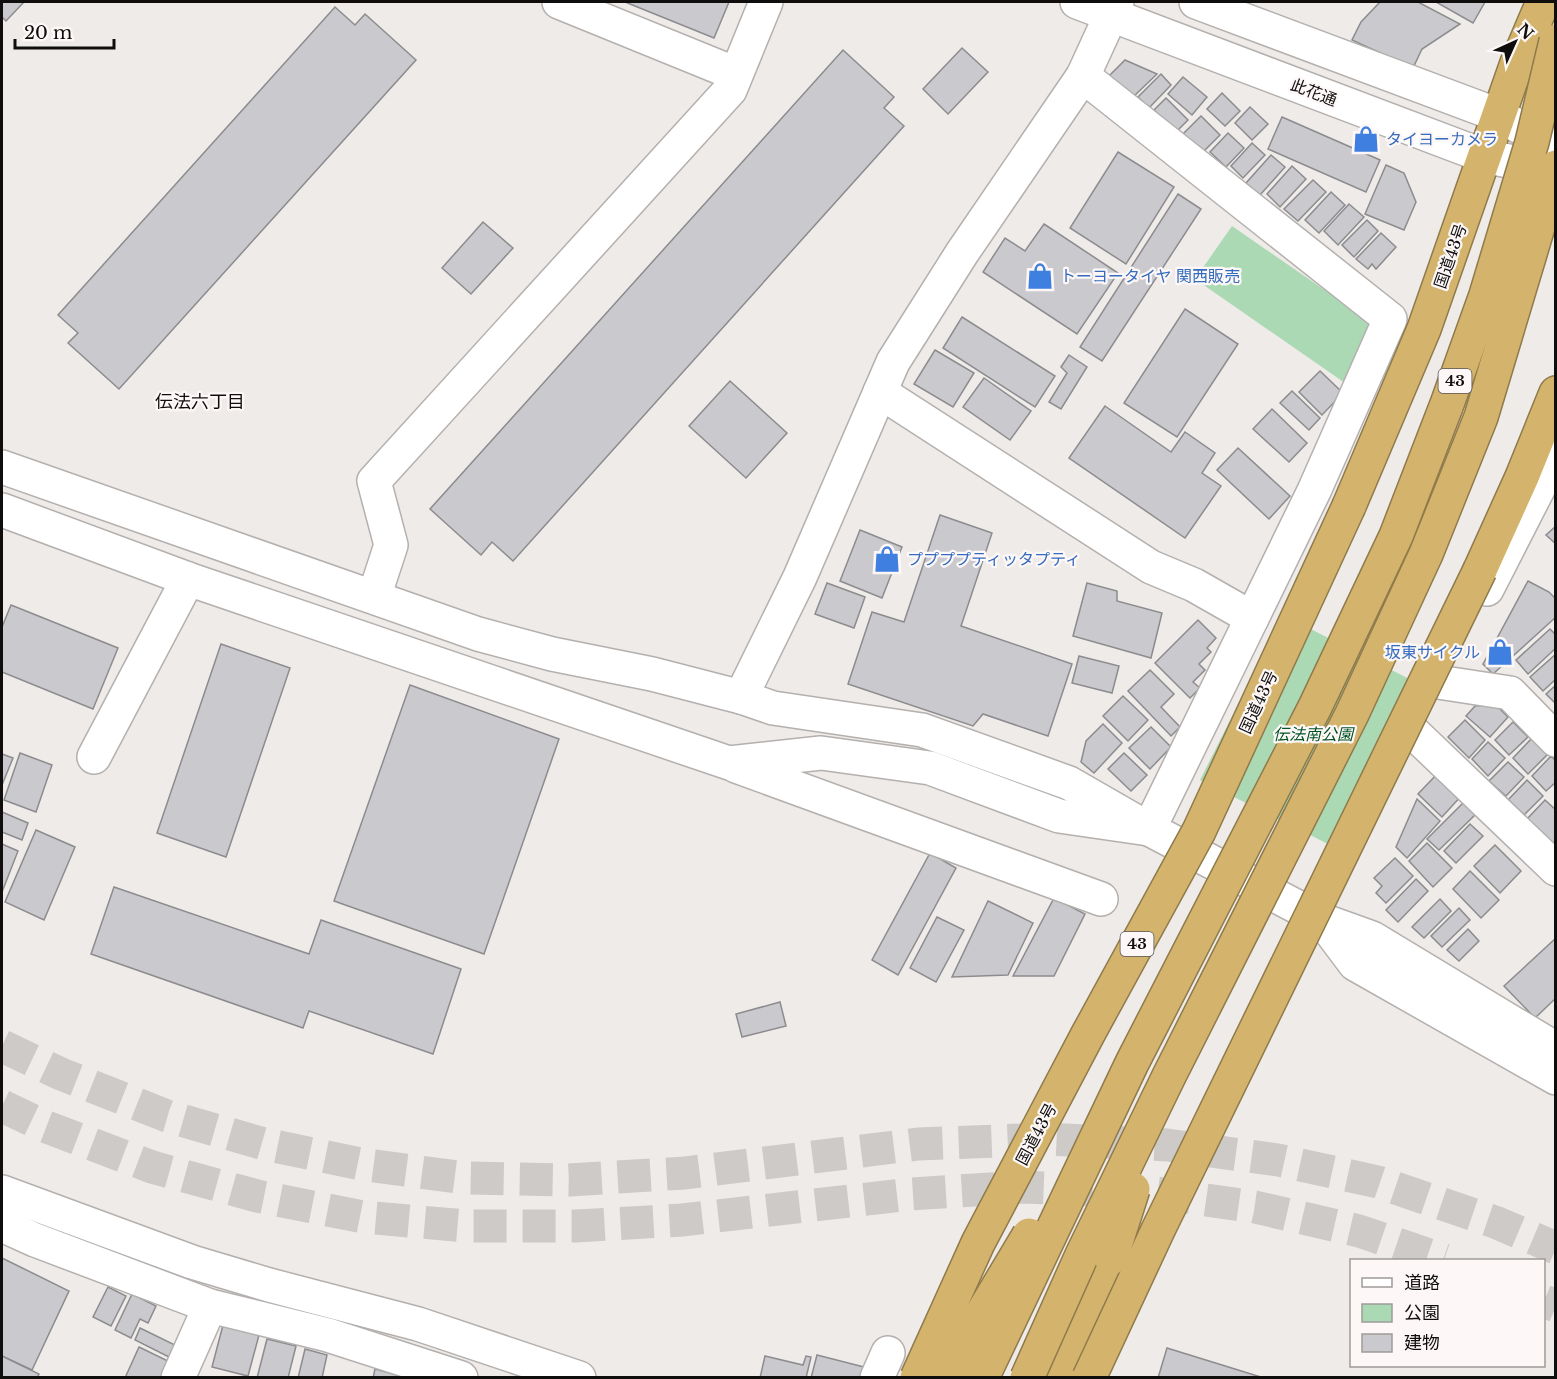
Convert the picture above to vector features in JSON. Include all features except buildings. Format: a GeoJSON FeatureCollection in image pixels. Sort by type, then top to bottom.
{"type":"FeatureCollection","features":[{"type":"Feature","properties":{"kind":"highway","name":"国道43号"},"geometry":{"type":"LineString","coordinates":[[917,1377],[984,1233],[1088,1034],[1199,831],[1348,506],[1424,329],[1525,39],[1543,2]]}},
{"type":"Feature","properties":{"kind":"highway","name":"43"},"geometry":{"type":"LineString","coordinates":[[982,1377],[1132,1064],[1315,707],[1396,536],[1486,295],[1532,142],[1556,41]]}},
{"type":"Feature","properties":{"kind":"highway","name":"43"},"geometry":{"type":"LineString","coordinates":[[1028,1377],[1082,1255],[1169,1076],[1352,714],[1426,554],[1481,417],[1556,168]]}},
{"type":"Feature","properties":{"kind":"highway"},"geometry":{"type":"LineString","coordinates":[[1089,1377],[1480,570],[1522,477],[1556,393]]}},
{"type":"Feature","properties":{"kind":"highway","name":"43"},"geometry":{"type":"LineString","coordinates":[[949,1377],[971,1332],[1132,1064]]}},
{"type":"Feature","properties":{"kind":"highway"},"geometry":{"type":"LineString","coordinates":[[1060,1377],[1111,1258],[1169,1076]]}},
{"type":"Feature","properties":{"kind":"street"},"geometry":{"type":"LineString","coordinates":[[559,2],[736,74]]}},
{"type":"Feature","properties":{"kind":"street"},"geometry":{"type":"LineString","coordinates":[[374,597],[391,545],[374,481],[730,90],[766,2]]}},
{"type":"Feature","properties":{"kind":"street","name":"此花通"},"geometry":{"type":"LineString","coordinates":[[1077,2],[1115,8],[1484,156],[1556,168]]}},
{"type":"Feature","properties":{"kind":"street"},"geometry":{"type":"LineString","coordinates":[[1196,2],[1498,116],[1556,147]]}},
{"type":"Feature","properties":{"kind":"street"},"geometry":{"type":"LineString","coordinates":[[741,697],[800,577],[893,362],[962,253],[1083,76],[1115,8]]}},
{"type":"Feature","properties":{"kind":"street"},"geometry":{"type":"LineString","coordinates":[[1083,76],[1390,319],[1314,491],[1149,829]]}},
{"type":"Feature","properties":{"kind":"street"},"geometry":{"type":"LineString","coordinates":[[880,392],[1151,567],[1194,585],[1252,618]]}},
{"type":"Feature","properties":{"kind":"street"},"geometry":{"type":"LineString","coordinates":[[1322,920],[1415,734],[1438,682],[1555,456]]}},
{"type":"Feature","properties":{"kind":"street"},"geometry":{"type":"LineString","coordinates":[[2,467],[478,634],[531,649],[652,674],[741,697],[773,708],[922,730],[1069,783],[1149,829],[1322,920],[1372,938],[1549,1035]]}},
{"type":"Feature","properties":{"kind":"street"},"geometry":{"type":"LineString","coordinates":[[2,510],[188,579],[729,763],[1101,898]]}},
{"type":"Feature","properties":{"kind":"street"},"geometry":{"type":"LineString","coordinates":[[94,757],[188,579]]}},
{"type":"Feature","properties":{"kind":"street"},"geometry":{"type":"LineString","coordinates":[[1438,682],[1510,693],[1556,740]]}},
{"type":"Feature","properties":{"kind":"street"},"geometry":{"type":"LineString","coordinates":[[1415,734],[1556,869]]}},
{"type":"Feature","properties":{"kind":"street"},"geometry":{"type":"LineString","coordinates":[[729,763],[821,753],[930,768],[1059,816],[1149,829]]}},
{"type":"Feature","properties":{"kind":"street"},"geometry":{"type":"LineString","coordinates":[[1322,920],[1355,964],[1556,1078]]}},
{"type":"Feature","properties":{"kind":"street"},"geometry":{"type":"LineString","coordinates":[[2,1192],[192,1262],[269,1285],[418,1324],[579,1377]]}},
{"type":"Feature","properties":{"kind":"street"},"geometry":{"type":"LineString","coordinates":[[2,1225],[35,1240],[210,1306],[328,1335],[425,1372],[461,1377]]}},
{"type":"Feature","properties":{"kind":"street"},"geometry":{"type":"LineString","coordinates":[[178,1377],[210,1306]]}},
{"type":"Feature","properties":{"kind":"green space"},"geometry":{"type":"Polygon","coordinates":[[[1232,226],[1371,322],[1345,383],[1195,279],[1232,226]]]}},
{"type":"Feature","properties":{"kind":"green space","name":"伝法南公園"},"geometry":{"type":"Polygon","coordinates":[[[1283,615],[1427,688],[1344,852],[1200,780],[1283,615]]]}},
{"type":"Feature","properties":{"kind":"tunnel"},"geometry":{"type":"LineString","coordinates":[[2,1046],[61,1074],[167,1116],[264,1144],[366,1165],[466,1178],[569,1180],[685,1173],[918,1144],[1047,1139],[1167,1145],[1278,1160],[1378,1182],[1495,1222],[1556,1248]]}},
{"type":"Feature","properties":{"kind":"tunnel"},"geometry":{"type":"LineString","coordinates":[[2,1106],[44,1126],[152,1167],[257,1196],[363,1217],[467,1226],[576,1226],[682,1220],[911,1194],[1021,1187],[1150,1192],[1255,1207],[1359,1231],[1441,1259]]}},
{"type":"Feature","properties":{"kind":"tunnel"},"geometry":{"type":"LineString","coordinates":[[1545,1301],[1556,1306]]}},
{"type":"Feature","properties":{"kind":"place","name":"タイヨーカメラ"},"geometry":{"type":"Point","coordinates":[1366,139]}},
{"type":"Feature","properties":{"kind":"place","name":"トーヨータイヤ 関西販売"},"geometry":{"type":"Point","coordinates":[1040,276]}},
{"type":"Feature","properties":{"kind":"place","name":"ププププティッタプティ"},"geometry":{"type":"Point","coordinates":[887,559]}},
{"type":"Feature","properties":{"kind":"place","name":"坂東サイクル"},"geometry":{"type":"Point","coordinates":[1500,652]}},
{"type":"Feature","properties":{"kind":"district","name":"伝法六丁目"},"geometry":{"type":"Point","coordinates":[200,402]}}]}
